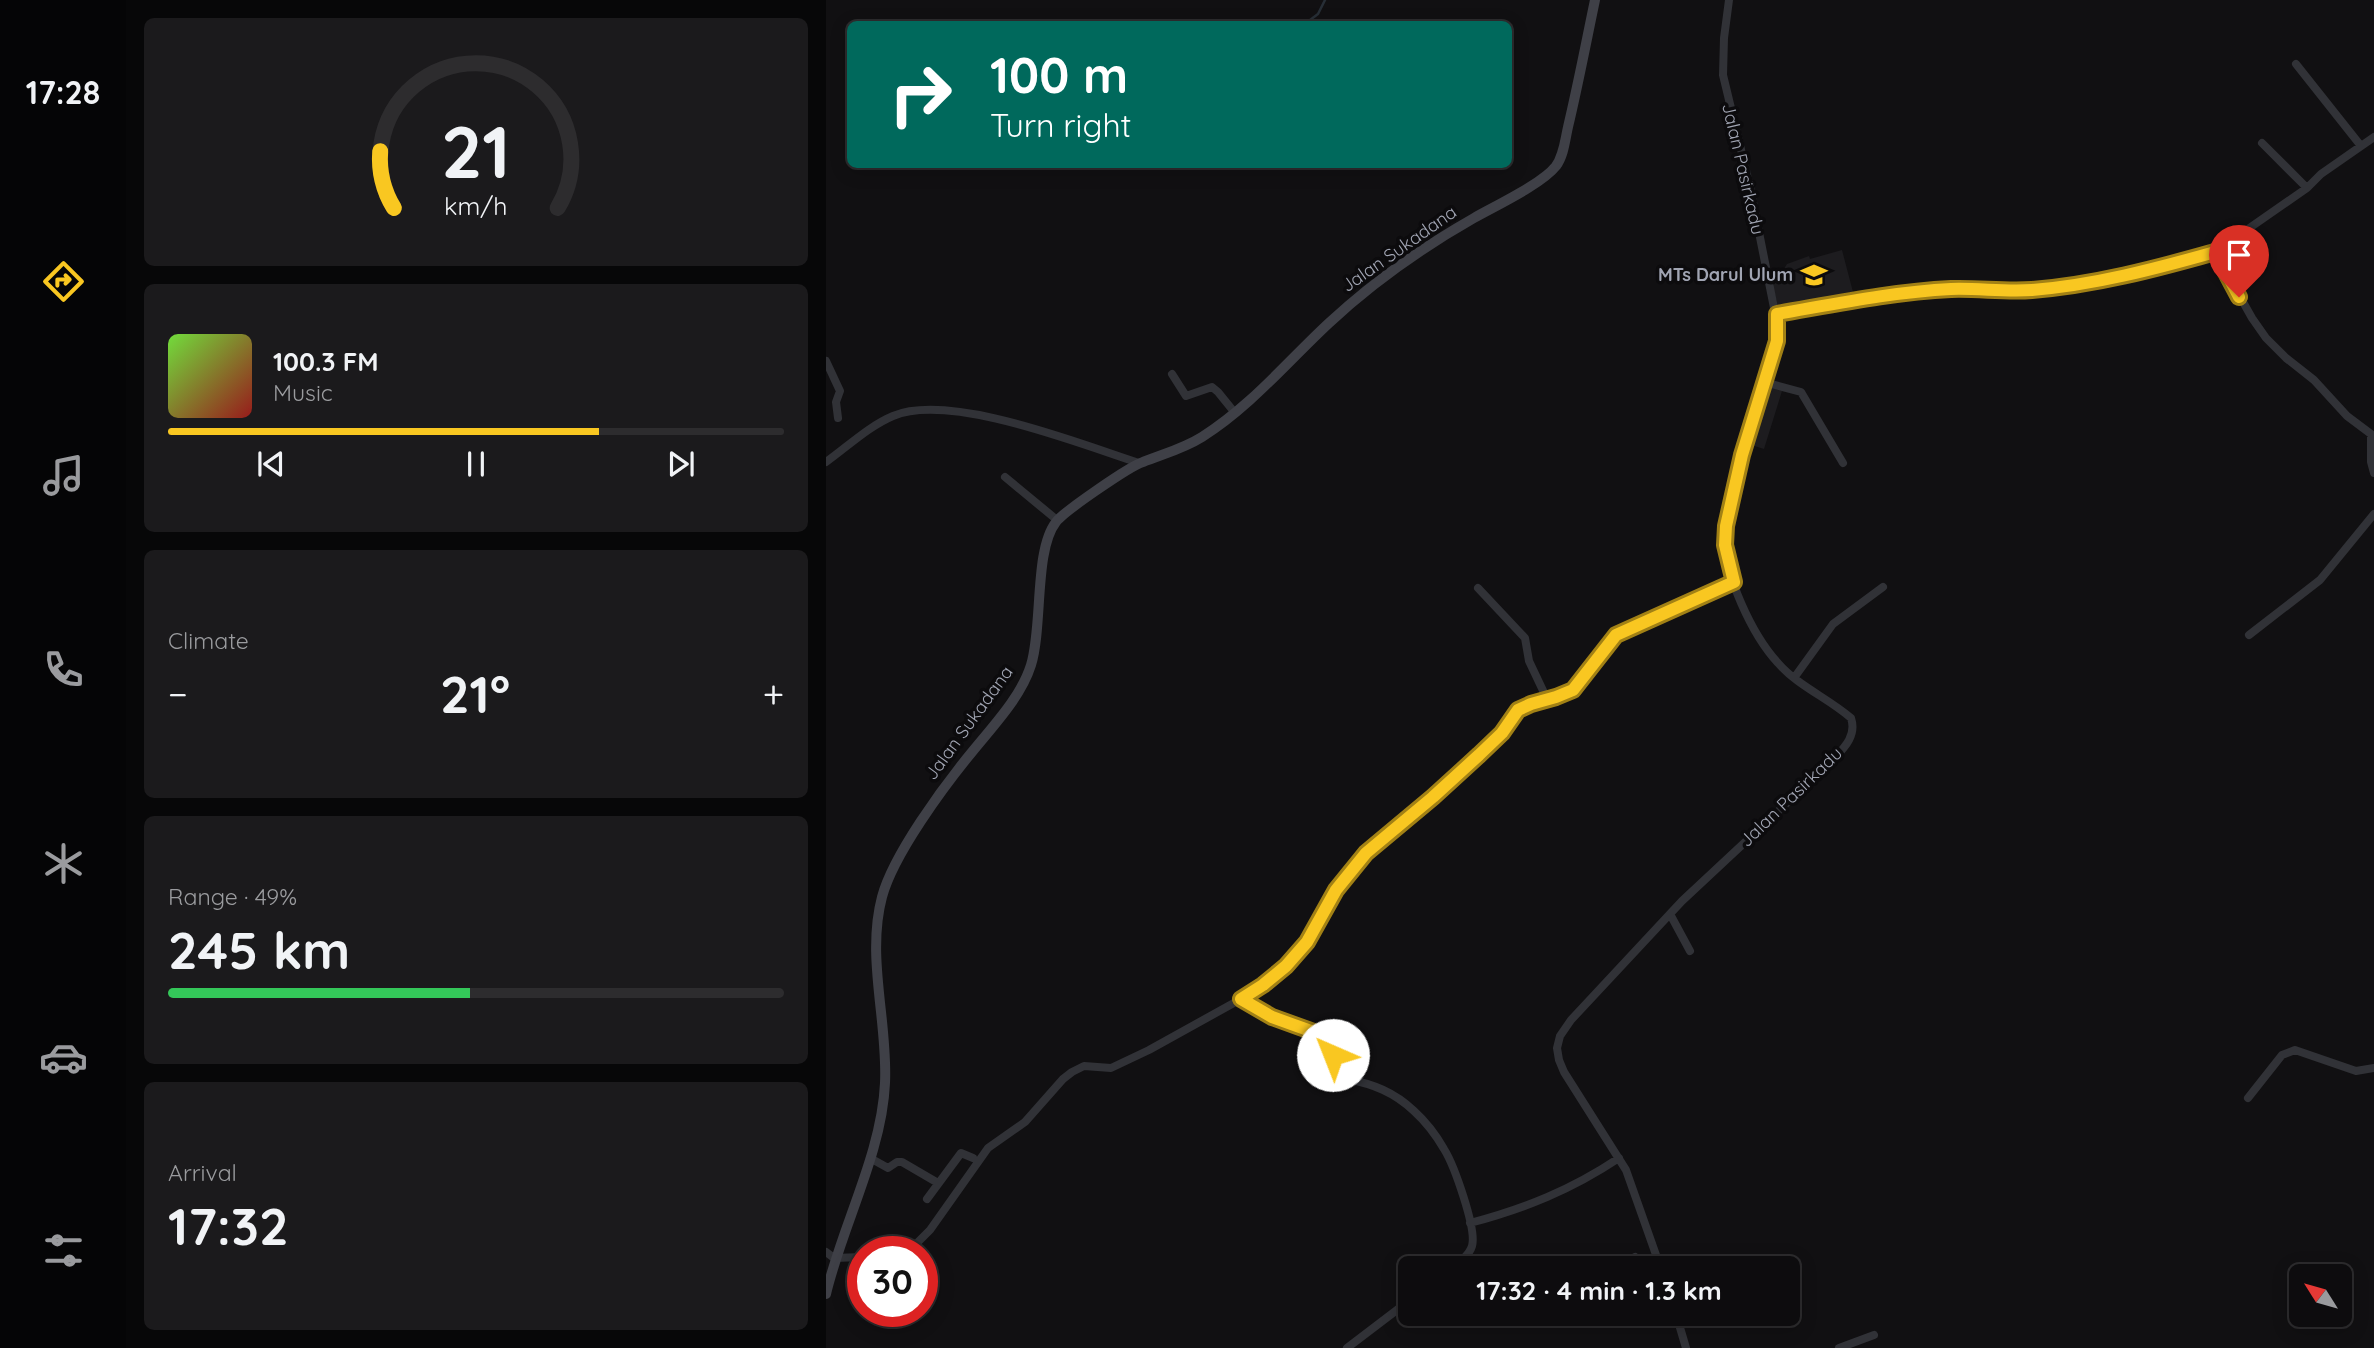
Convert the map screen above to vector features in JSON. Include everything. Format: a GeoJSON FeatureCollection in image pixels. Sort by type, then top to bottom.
{"type":"FeatureCollection","features":[{"type":"Feature","properties":{"kind":"main road","name":"Jalan Sukadana"},"geometry":{"type":"LineString","coordinates":[[826,1294],[830,1255],[870,1158],[885,1086],[877,939],[882,895],[917,829],[951,777],[1018,693],[1031,666],[1038,630],[1045,545],[1057,520],[1139,463],[1170,454],[1201,438],[1235,414],[1371,286],[1464,223],[1547,175],[1560,158],[1582,71],[1595,0]]}},
{"type":"Feature","properties":{"kind":"street","name":"Jalan Pasirkadu"},"geometry":{"type":"LineString","coordinates":[[1656,1256],[1631,1183],[1619,1158],[1564,1072],[1556,1048],[1560,1035],[1670,914],[1832,761],[1852,736],[1854,726],[1851,718],[1794,678],[1768,651],[1751,622],[1734,582],[1725,545],[1726,526],[1742,455],[1777,341],[1777,314],[1723,75],[1723,48],[1729,0]]}},
{"type":"Feature","properties":{"kind":"street"},"geometry":{"type":"LineString","coordinates":[[2296,64],[2361,146]]}},
{"type":"Feature","properties":{"kind":"street"},"geometry":{"type":"LineString","coordinates":[[1777,314],[1838,302],[1952,289],[2029,290],[2074,285],[2148,270],[2215,252],[2374,137]]}},
{"type":"Feature","properties":{"kind":"street"},"geometry":{"type":"LineString","coordinates":[[2262,143],[2307,188]]}},
{"type":"Feature","properties":{"kind":"street"},"geometry":{"type":"LineString","coordinates":[[2215,252],[2266,338],[2314,380],[2347,416],[2371,434],[2371,462],[2374,472]]}},
{"type":"Feature","properties":{"kind":"street"},"geometry":{"type":"LineString","coordinates":[[826,361],[839,391],[836,402],[838,418]]}},
{"type":"Feature","properties":{"kind":"street"},"geometry":{"type":"LineString","coordinates":[[1172,374],[1186,396],[1212,387],[1235,414]]}},
{"type":"Feature","properties":{"kind":"street"},"geometry":{"type":"LineString","coordinates":[[1764,382],[1801,392],[1843,463]]}},
{"type":"Feature","properties":{"kind":"street"},"geometry":{"type":"LineString","coordinates":[[826,462],[893,416],[906,412],[946,411],[969,412],[1033,429],[1139,463]]}},
{"type":"Feature","properties":{"kind":"street"},"geometry":{"type":"LineString","coordinates":[[1005,477],[1057,520]]}},
{"type":"Feature","properties":{"kind":"street"},"geometry":{"type":"LineString","coordinates":[[2249,635],[2320,580],[2374,514]]}},
{"type":"Feature","properties":{"kind":"street"},"geometry":{"type":"LineString","coordinates":[[924,1236],[988,1148],[1025,1122],[1072,1072],[1084,1066],[1106,1069],[1116,1067],[1241,999],[1286,966],[1307,942],[1336,890],[1366,853],[1479,755],[1502,733],[1518,710],[1573,690],[1616,635],[1734,582]]}},
{"type":"Feature","properties":{"kind":"street"},"geometry":{"type":"LineString","coordinates":[[1794,678],[1833,624],[1883,587]]}},
{"type":"Feature","properties":{"kind":"street"},"geometry":{"type":"LineString","coordinates":[[1478,588],[1525,638],[1529,661],[1547,699]]}},
{"type":"Feature","properties":{"kind":"street"},"geometry":{"type":"LineString","coordinates":[[1670,914],[1690,951]]}},
{"type":"Feature","properties":{"kind":"street"},"geometry":{"type":"LineString","coordinates":[[1241,999],[1272,1017],[1322,1035],[1330,1045],[1342,1076],[1384,1089],[1414,1111],[1445,1150],[1465,1202],[1474,1243],[1464,1256]]}},
{"type":"Feature","properties":{"kind":"street"},"geometry":{"type":"LineString","coordinates":[[2248,1098],[2282,1055],[2295,1050],[2356,1071],[2374,1068]]}},
{"type":"Feature","properties":{"kind":"street"},"geometry":{"type":"LineString","coordinates":[[927,1199],[961,1153],[973,1158]]}},
{"type":"Feature","properties":{"kind":"street"},"geometry":{"type":"LineString","coordinates":[[870,1158],[888,1168],[902,1162],[938,1183]]}},
{"type":"Feature","properties":{"kind":"street"},"geometry":{"type":"LineString","coordinates":[[1470,1223],[1527,1207],[1574,1186],[1619,1158]]}},
{"type":"Feature","properties":{"kind":"street"},"geometry":{"type":"LineString","coordinates":[[1347,1348],[1398,1309]]}},
{"type":"Feature","properties":{"kind":"street"},"geometry":{"type":"LineString","coordinates":[[1680,1326],[1686,1348]]}},
{"type":"Feature","properties":{"kind":"street"},"geometry":{"type":"LineString","coordinates":[[1839,1348],[1874,1335]]}},
{"type":"Feature","properties":{"kind":"shaded area","name":"MTs Darul Ulum"},"geometry":{"type":"Polygon","coordinates":[[[1842,250],[1853,292],[1782,309],[1778,307],[1773,286],[1787,264],[1809,256],[1810,259],[1842,250]]]}},
{"type":"Feature","properties":{"kind":"shaded area"},"geometry":{"type":"Polygon","coordinates":[[[1766,386],[1782,391],[1764,449],[1748,444],[1766,386]]]}},
{"type":"Feature","properties":{"kind":"waterway"},"geometry":{"type":"LineString","coordinates":[[1309,21],[1318,14],[1325,0]]}},
{"type":"Feature","properties":{"kind":"place","name":"MTs Darul Ulum"},"geometry":{"type":"Point","coordinates":[1814,275]}},
{"type":"Feature","properties":{"kind":"route"},"geometry":{"type":"LineString","coordinates":[[1333,1055],[1330,1045],[1322,1035],[1272,1017],[1241,999],[1286,966],[1307,942],[1336,890],[1366,853],[1479,755],[1502,733],[1518,710],[1573,690],[1616,635],[1734,582],[1725,545],[1726,526],[1742,455],[1777,341],[1777,314],[1838,302],[1952,289],[2029,290],[2074,285],[2148,270],[2215,252],[2239,297]]}}]}
